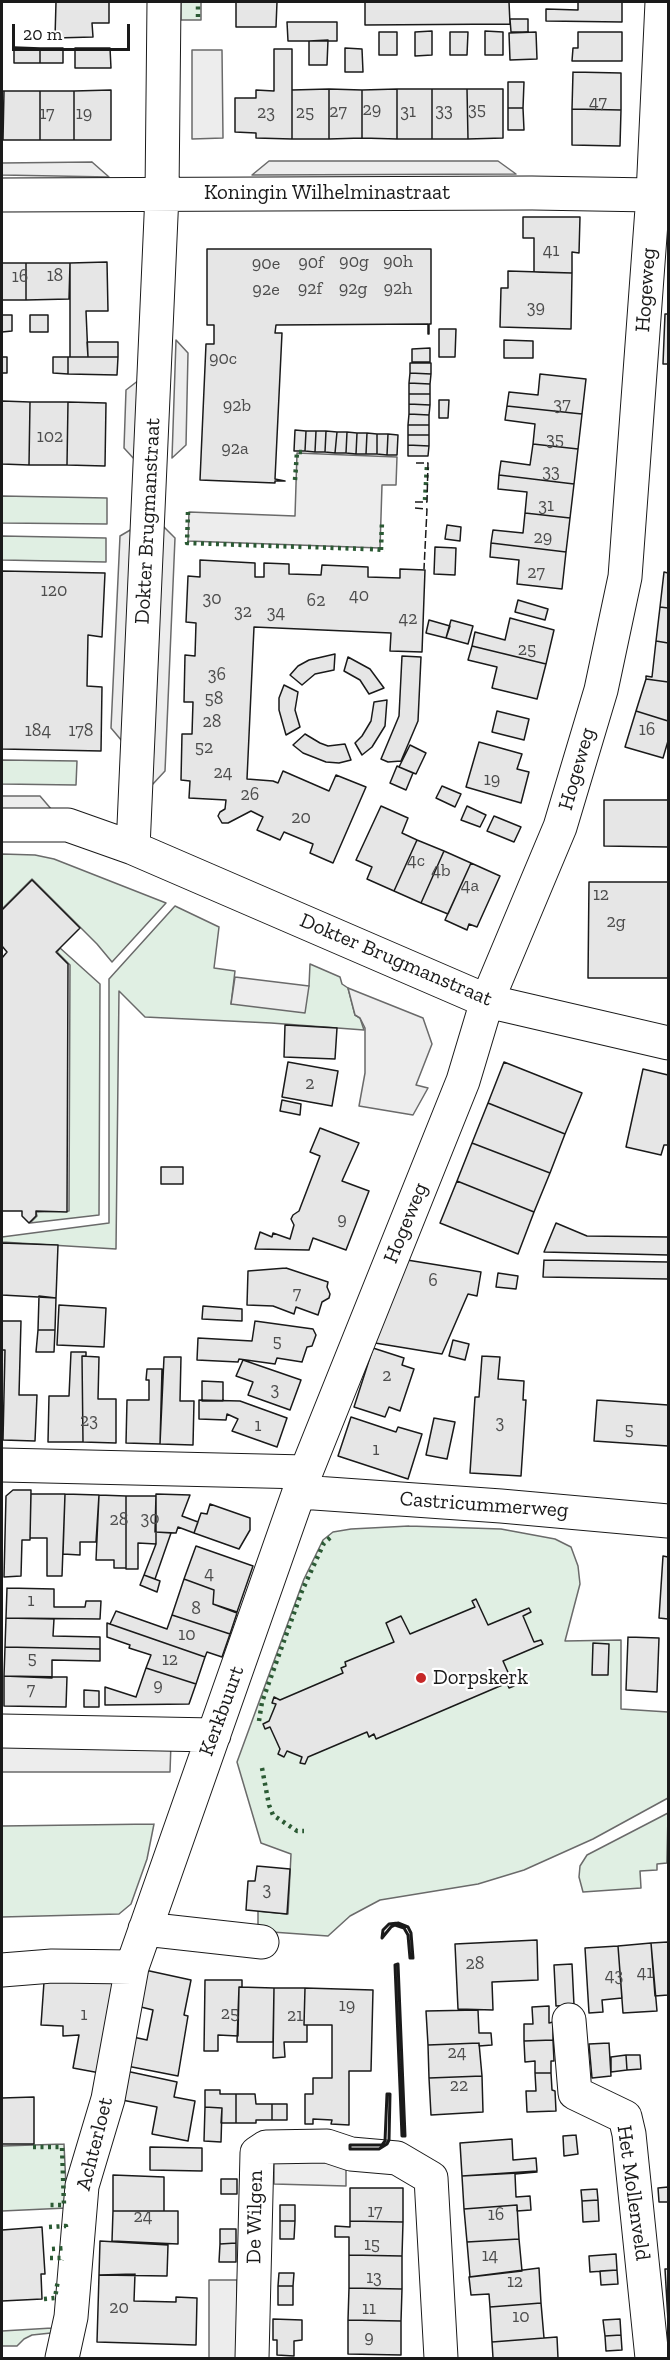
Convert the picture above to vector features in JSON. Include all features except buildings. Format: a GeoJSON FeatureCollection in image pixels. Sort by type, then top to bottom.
{"type":"FeatureCollection","features":[{"type":"Feature","properties":{"kind":"street","name":"Dokter Brugmanstraat"},"geometry":{"type":"LineString","coordinates":[[133,848],[162,194],[164,2]]}},
{"type":"Feature","properties":{"kind":"street","name":"Hogeweg"},"geometry":{"type":"LineString","coordinates":[[303,1482],[463,1081],[487,1000],[560,827],[601,690],[625,577],[653,195],[662,2]]}},
{"type":"Feature","properties":{"kind":"street","name":"Koningin Wilhelminastraat"},"geometry":{"type":"LineString","coordinates":[[2,195],[532,193],[653,195]]}},
{"type":"Feature","properties":{"kind":"street","name":"Dokter Brugmanstraat"},"geometry":{"type":"LineString","coordinates":[[2,825],[68,825],[133,848],[487,1000],[669,1043]]}},
{"type":"Feature","properties":{"kind":"street","name":"Castricummerweg"},"geometry":{"type":"LineString","coordinates":[[2,1465],[303,1482],[501,1506],[669,1521]]}},
{"type":"Feature","properties":{"kind":"street","name":"Kerkbuurt"},"geometry":{"type":"LineString","coordinates":[[132,1967],[303,1482]]}},
{"type":"Feature","properties":{"kind":"street"},"geometry":{"type":"LineString","coordinates":[[2,1731],[214,1735]]}},
{"type":"Feature","properties":{"kind":"street"},"geometry":{"type":"LineString","coordinates":[[145,1929],[262,1942]]}},
{"type":"Feature","properties":{"kind":"street"},"geometry":{"type":"LineString","coordinates":[[2,1970],[52,1966],[132,1967]]}},
{"type":"Feature","properties":{"kind":"street","name":"Achterloet"},"geometry":{"type":"LineString","coordinates":[[63,2358],[71,2317],[82,2186],[108,2099],[132,1967]]}},
{"type":"Feature","properties":{"kind":"street","name":"Het Mollenveld"},"geometry":{"type":"LineString","coordinates":[[569,2020],[575,2093],[625,2117],[652,2358]]}},
{"type":"Feature","properties":{"kind":"street","name":"De Wilgen"},"geometry":{"type":"LineString","coordinates":[[252,2358],[257,2153],[266,2147],[327,2146],[351,2154],[397,2157],[431,2178],[441,2358]]}},
{"type":"Feature","properties":{"kind":"green space"},"geometry":{"type":"Polygon","coordinates":[[[181,2],[201,2],[201,20],[181,20],[181,2]]]}},
{"type":"Feature","properties":{"kind":"green space"},"geometry":{"type":"Polygon","coordinates":[[[2,496],[107,498],[107,524],[2,523],[2,496]]]}},
{"type":"Feature","properties":{"kind":"green space"},"geometry":{"type":"Polygon","coordinates":[[[2,536],[106,538],[106,562],[2,560],[2,536]]]}},
{"type":"Feature","properties":{"kind":"green space"},"geometry":{"type":"Polygon","coordinates":[[[2,760],[77,761],[76,785],[2,784],[2,760]]]}},
{"type":"Feature","properties":{"kind":"green space"},"geometry":{"type":"Polygon","coordinates":[[[2,854],[35,855],[54,859],[166,903],[112,962],[32,879],[2,909],[2,854]]]}},
{"type":"Feature","properties":{"kind":"green space"},"geometry":{"type":"Polygon","coordinates":[[[175,906],[219,927],[214,968],[235,971],[231,1004],[309,986],[310,964],[340,977],[342,984],[348,988],[355,1015],[360,1018],[364,1030],[145,1017],[119,991],[116,1249],[2,1242],[2,1237],[109,1223],[109,979],[175,906]]]}},
{"type":"Feature","properties":{"kind":"green space"},"geometry":{"type":"Polygon","coordinates":[[[60,948],[100,984],[99,1215],[30,1223],[37,1216],[36,1212],[69,1211],[70,965],[57,952],[60,948]]]}},
{"type":"Feature","properties":{"kind":"green space"},"geometry":{"type":"Polygon","coordinates":[[[409,1526],[501,1529],[555,1539],[571,1547],[578,1566],[580,1584],[565,1641],[621,1640],[621,1709],[668,1712],[668,1798],[593,1839],[524,1870],[478,1884],[380,1900],[350,1916],[328,1936],[258,1931],[258,1911],[288,1914],[291,1854],[261,1843],[237,1762],[304,1579],[323,1540],[333,1532],[409,1526]]]}},
{"type":"Feature","properties":{"kind":"green space"},"geometry":{"type":"Polygon","coordinates":[[[668,1813],[667,1863],[657,1864],[657,1870],[640,1871],[641,1888],[583,1892],[579,1877],[580,1866],[587,1855],[668,1813]]]}},
{"type":"Feature","properties":{"kind":"green space"},"geometry":{"type":"Polygon","coordinates":[[[154,1824],[147,1859],[131,1904],[119,1914],[2,1917],[2,1826],[154,1824]]]}},
{"type":"Feature","properties":{"kind":"green space"},"geometry":{"type":"Polygon","coordinates":[[[64,2144],[67,2208],[2,2211],[2,2146],[64,2144]]]}},
{"type":"Feature","properties":{"kind":"green space"},"geometry":{"type":"Polygon","coordinates":[[[52,2328],[51,2333],[32,2335],[17,2346],[2,2346],[2,2331],[52,2328]]]}},
{"type":"Feature","properties":{"kind":"shaded area"},"geometry":{"type":"Polygon","coordinates":[[[192,50],[222,50],[223,138],[192,139],[192,50]]]}},
{"type":"Feature","properties":{"kind":"shaded area"},"geometry":{"type":"Polygon","coordinates":[[[269,161],[498,161],[516,174],[252,175],[269,161]]]}},
{"type":"Feature","properties":{"kind":"shaded area"},"geometry":{"type":"Polygon","coordinates":[[[92,162],[109,177],[2,175],[2,163],[92,162]]]}},
{"type":"Feature","properties":{"kind":"shaded area"},"geometry":{"type":"Polygon","coordinates":[[[176,340],[188,353],[186,445],[172,458],[176,340]]]}},
{"type":"Feature","properties":{"kind":"shaded area"},"geometry":{"type":"Polygon","coordinates":[[[139,380],[135,460],[124,448],[126,390],[139,380]]]}},
{"type":"Feature","properties":{"kind":"shaded area"},"geometry":{"type":"Polygon","coordinates":[[[297,453],[397,457],[396,485],[382,485],[380,548],[188,541],[189,512],[295,516],[297,453]]]}},
{"type":"Feature","properties":{"kind":"shaded area"},"geometry":{"type":"Polygon","coordinates":[[[163,526],[175,538],[165,771],[152,785],[163,526]]]}},
{"type":"Feature","properties":{"kind":"shaded area"},"geometry":{"type":"Polygon","coordinates":[[[132,529],[122,741],[111,728],[120,536],[132,529]]]}},
{"type":"Feature","properties":{"kind":"shaded area"},"geometry":{"type":"Polygon","coordinates":[[[2,796],[40,796],[52,810],[2,809],[2,796]]]}},
{"type":"Feature","properties":{"kind":"shaded area"},"geometry":{"type":"Polygon","coordinates":[[[235,977],[309,986],[305,1013],[231,1004],[235,977]]]}},
{"type":"Feature","properties":{"kind":"shaded area"},"geometry":{"type":"Polygon","coordinates":[[[348,988],[423,1018],[432,1044],[416,1085],[428,1088],[413,1115],[359,1106],[365,1073],[365,1028],[360,1018],[355,1015],[348,988]]]}},
{"type":"Feature","properties":{"kind":"shaded area"},"geometry":{"type":"Polygon","coordinates":[[[171,1743],[170,1772],[2,1772],[2,1745],[171,1743]]]}},
{"type":"Feature","properties":{"kind":"shaded area"},"geometry":{"type":"Polygon","coordinates":[[[274,2157],[346,2159],[346,2186],[274,2184],[274,2157]]]}},
{"type":"Feature","properties":{"kind":"shaded area"},"geometry":{"type":"Polygon","coordinates":[[[209,2280],[237,2280],[237,2358],[209,2358],[209,2280]]]}},
{"type":"Feature","properties":{"kind":"hedge"},"geometry":{"type":"LineString","coordinates":[[198,2],[198,17]]}},
{"type":"Feature","properties":{"kind":"hedge"},"geometry":{"type":"LineString","coordinates":[[295,480],[297,452],[302,452]]}},
{"type":"Feature","properties":{"kind":"hedge"},"geometry":{"type":"LineString","coordinates":[[425,500],[427,465]]}},
{"type":"Feature","properties":{"kind":"hedge"},"geometry":{"type":"LineString","coordinates":[[188,512],[187,543],[302,547]]}},
{"type":"Feature","properties":{"kind":"hedge"},"geometry":{"type":"LineString","coordinates":[[381,550],[382,521]]}},
{"type":"Feature","properties":{"kind":"hedge"},"geometry":{"type":"LineString","coordinates":[[308,547],[364,549]]}},
{"type":"Feature","properties":{"kind":"hedge"},"geometry":{"type":"LineString","coordinates":[[370,549],[385,550]]}},
{"type":"Feature","properties":{"kind":"hedge"},"geometry":{"type":"LineString","coordinates":[[259,1721],[262,1702],[302,1591],[324,1543],[331,1537]]}},
{"type":"Feature","properties":{"kind":"hedge"},"geometry":{"type":"LineString","coordinates":[[262,1768],[273,1815],[297,1831],[304,1831]]}},
{"type":"Feature","properties":{"kind":"hedge"},"geometry":{"type":"LineString","coordinates":[[33,2147],[62,2147],[64,2205],[49,2205]]}},
{"type":"Feature","properties":{"kind":"hedge"},"geometry":{"type":"LineString","coordinates":[[49,2227],[66,2226],[66,2228]]}},
{"type":"Feature","properties":{"kind":"hedge"},"geometry":{"type":"LineString","coordinates":[[52,2249],[65,2248]]}},
{"type":"Feature","properties":{"kind":"hedge"},"geometry":{"type":"LineString","coordinates":[[50,2258],[63,2258],[62,2260]]}},
{"type":"Feature","properties":{"kind":"hedge"},"geometry":{"type":"LineString","coordinates":[[44,2299],[55,2298],[58,2280]]}},
{"type":"Feature","properties":{"kind":"fence"},"geometry":{"type":"LineString","coordinates":[[415,463],[428,463],[427,502],[415,502]]}},
{"type":"Feature","properties":{"kind":"fence"},"geometry":{"type":"LineString","coordinates":[[415,508],[427,509],[424,569]]}},
{"type":"Feature","properties":{"kind":"wall"},"geometry":{"type":"LineString","coordinates":[[398,1923],[408,1927],[411,1933],[413,1958],[410,1958],[408,1935],[404,1928],[395,1925],[382,1938],[383,1930],[389,1924],[398,1923]]}},
{"type":"Feature","properties":{"kind":"wall"},"geometry":{"type":"LineString","coordinates":[[398,1964],[405,2136],[402,2136],[395,1965],[398,1964]]}},
{"type":"Feature","properties":{"kind":"wall"},"geometry":{"type":"LineString","coordinates":[[387,2094],[390,2094],[387,2144],[379,2149],[350,2149],[350,2145],[382,2145],[385,2141],[387,2094]]}},
{"type":"Feature","properties":{"kind":"place","name":"Dorpskerk"},"geometry":{"type":"Point","coordinates":[421,1678]}}]}
